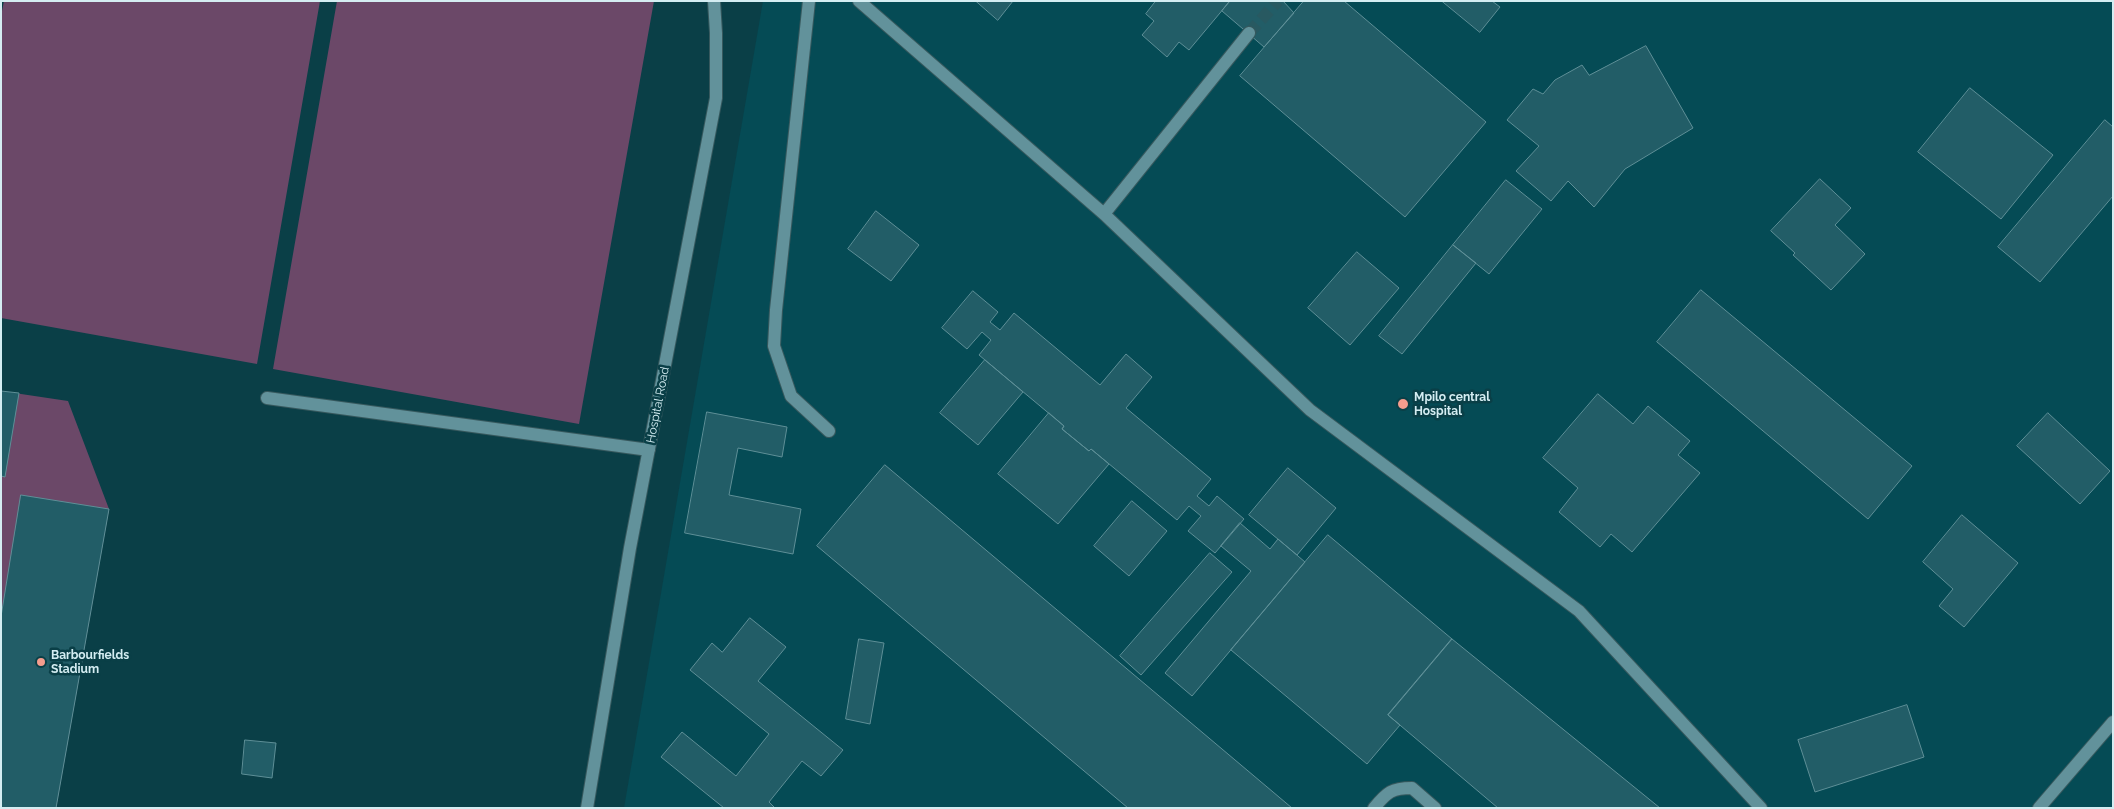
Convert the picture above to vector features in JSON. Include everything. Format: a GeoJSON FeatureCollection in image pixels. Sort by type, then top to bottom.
{"type":"FeatureCollection","features":[{"type":"Feature","properties":{"kind":"street","name":"Hospital Road"},"geometry":{"type":"LineString","coordinates":[[587,808],[630,548],[716,98],[714,1]]}},
{"type":"Feature","properties":{"kind":"street"},"geometry":{"type":"LineString","coordinates":[[809,1],[776,310],[774,346],[791,396],[829,432]]}},
{"type":"Feature","properties":{"kind":"street"},"geometry":{"type":"LineString","coordinates":[[859,1],[1104,214],[1310,410],[1579,611],[1761,808]]}},
{"type":"Feature","properties":{"kind":"street"},"geometry":{"type":"LineString","coordinates":[[1104,214],[1249,33]]}},
{"type":"Feature","properties":{"kind":"street"},"geometry":{"type":"LineString","coordinates":[[267,398],[649,450]]}},
{"type":"Feature","properties":{"kind":"street"},"geometry":{"type":"LineString","coordinates":[[2039,808],[2113,722]]}},
{"type":"Feature","properties":{"kind":"street"},"geometry":{"type":"LineString","coordinates":[[1374,808],[1386,793],[1400,788],[1412,788],[1435,808]]}},
{"type":"Feature","properties":{"kind":"shaded area"},"geometry":{"type":"Polygon","coordinates":[[[4,1],[320,1],[257,364],[1,318],[1,16],[4,1]]]}},
{"type":"Feature","properties":{"kind":"shaded area"},"geometry":{"type":"Polygon","coordinates":[[[337,1],[654,1],[579,424],[273,369],[337,1]]]}},
{"type":"Feature","properties":{"kind":"shaded area","name":"Mpilo central Hospital"},"geometry":{"type":"Polygon","coordinates":[[[763,1],[2113,1],[2113,808],[624,808],[763,1]]]}},
{"type":"Feature","properties":{"kind":"shaded area","name":"Barbourfields Stadium"},"geometry":{"type":"Polygon","coordinates":[[[1,391],[68,401],[109,509],[56,808],[1,808],[1,391]]]}},
{"type":"Feature","properties":{"kind":"building"},"geometry":{"type":"Polygon","coordinates":[[[976,1],[1013,1],[998,20],[976,1]]]}},
{"type":"Feature","properties":{"kind":"building"},"geometry":{"type":"Polygon","coordinates":[[[1156,1],[1230,1],[1189,50],[1179,42],[1167,57],[1142,35],[1154,21],[1146,14],[1156,1]]]}},
{"type":"Feature","properties":{"kind":"building"},"geometry":{"type":"Polygon","coordinates":[[[1230,1],[1283,1],[1294,13],[1264,47],[1222,11],[1230,1]]]}},
{"type":"Feature","properties":{"kind":"building"},"geometry":{"type":"Polygon","coordinates":[[[1304,1],[1344,1],[1486,122],[1405,217],[1240,76],[1304,1]]]}},
{"type":"Feature","properties":{"kind":"building"},"geometry":{"type":"Polygon","coordinates":[[[1442,1],[1492,1],[1500,7],[1480,32],[1442,1]]]}},
{"type":"Feature","properties":{"kind":"building"},"geometry":{"type":"Polygon","coordinates":[[[1646,46],[1693,128],[1625,169],[1594,207],[1568,181],[1551,201],[1516,171],[1539,146],[1507,120],[1533,89],[1543,94],[1555,80],[1582,65],[1589,75],[1646,46]]]}},
{"type":"Feature","properties":{"kind":"building"},"geometry":{"type":"Polygon","coordinates":[[[1970,88],[2053,155],[2001,219],[1918,152],[1970,88]]]}},
{"type":"Feature","properties":{"kind":"building"},"geometry":{"type":"Polygon","coordinates":[[[2105,120],[2113,127],[2113,196],[2040,282],[1998,247],[2105,120]]]}},
{"type":"Feature","properties":{"kind":"building"},"geometry":{"type":"Polygon","coordinates":[[[1820,179],[1851,208],[1835,225],[1865,254],[1831,290],[1793,255],[1795,253],[1771,231],[1820,179]]]}},
{"type":"Feature","properties":{"kind":"building"},"geometry":{"type":"Polygon","coordinates":[[[1506,180],[1542,209],[1489,274],[1453,245],[1506,180]]]}},
{"type":"Feature","properties":{"kind":"building"},"geometry":{"type":"Polygon","coordinates":[[[876,211],[919,245],[891,281],[848,249],[876,211]]]}},
{"type":"Feature","properties":{"kind":"building"},"geometry":{"type":"Polygon","coordinates":[[[1453,245],[1476,263],[1402,354],[1379,336],[1453,245]]]}},
{"type":"Feature","properties":{"kind":"building"},"geometry":{"type":"Polygon","coordinates":[[[1357,252],[1399,288],[1350,345],[1308,308],[1357,252]]]}},
{"type":"Feature","properties":{"kind":"building"},"geometry":{"type":"Polygon","coordinates":[[[1701,290],[1912,466],[1868,519],[1657,342],[1701,290]]]}},
{"type":"Feature","properties":{"kind":"building"},"geometry":{"type":"Polygon","coordinates":[[[973,291],[998,312],[990,322],[1000,330],[1014,313],[1100,385],[1126,354],[1152,377],[1126,408],[1211,479],[1197,496],[1209,506],[1217,496],[1244,519],[1215,553],[1188,531],[1201,516],[1189,506],[1177,520],[1091,449],[1089,451],[1062,429],[1064,426],[979,355],[991,340],[982,332],[967,349],[942,328],[973,291]]]}},
{"type":"Feature","properties":{"kind":"building"},"geometry":{"type":"Polygon","coordinates":[[[985,360],[1023,392],[978,445],[940,413],[985,360]]]}},
{"type":"Feature","properties":{"kind":"building"},"geometry":{"type":"Polygon","coordinates":[[[1,391],[19,393],[5,477],[1,476],[1,391]]]}},
{"type":"Feature","properties":{"kind":"building"},"geometry":{"type":"Polygon","coordinates":[[[1598,394],[1633,424],[1648,406],[1690,441],[1678,455],[1700,473],[1632,552],[1611,534],[1600,547],[1559,512],[1578,488],[1543,458],[1598,394]]]}},
{"type":"Feature","properties":{"kind":"building"},"geometry":{"type":"Polygon","coordinates":[[[707,412],[787,427],[782,457],[738,448],[729,495],[801,509],[793,554],[685,533],[707,412]]]}},
{"type":"Feature","properties":{"kind":"building"},"geometry":{"type":"Polygon","coordinates":[[[1049,413],[1064,426],[1062,429],[1089,451],[1091,449],[1109,464],[1058,524],[998,474],[1049,413]]]}},
{"type":"Feature","properties":{"kind":"building"},"geometry":{"type":"Polygon","coordinates":[[[2048,413],[2110,471],[2080,504],[2017,446],[2048,413]]]}},
{"type":"Feature","properties":{"kind":"building"},"geometry":{"type":"Polygon","coordinates":[[[885,465],[1292,808],[1128,808],[817,546],[885,465]]]}},
{"type":"Feature","properties":{"kind":"building"},"geometry":{"type":"Polygon","coordinates":[[[1288,468],[1336,508],[1297,555],[1249,515],[1288,468]]]}},
{"type":"Feature","properties":{"kind":"building","name":"Barbourfields Stadium"},"geometry":{"type":"Polygon","coordinates":[[[21,495],[109,509],[56,808],[1,808],[1,617],[21,495]]]}},
{"type":"Feature","properties":{"kind":"building"},"geometry":{"type":"Polygon","coordinates":[[[1132,501],[1167,531],[1129,576],[1094,546],[1132,501]]]}},
{"type":"Feature","properties":{"kind":"building"},"geometry":{"type":"Polygon","coordinates":[[[1962,515],[2018,563],[1964,627],[1939,606],[1953,589],[1923,562],[1962,515]]]}},
{"type":"Feature","properties":{"kind":"building"},"geometry":{"type":"Polygon","coordinates":[[[1240,523],[1270,549],[1278,539],[1305,562],[1192,696],[1165,673],[1251,571],[1221,546],[1240,523]]]}},
{"type":"Feature","properties":{"kind":"building"},"geometry":{"type":"Polygon","coordinates":[[[1328,535],[1452,639],[1388,715],[1400,725],[1367,764],[1231,650],[1328,535]]]}},
{"type":"Feature","properties":{"kind":"building"},"geometry":{"type":"Polygon","coordinates":[[[1210,553],[1232,572],[1141,675],[1120,656],[1210,553]]]}},
{"type":"Feature","properties":{"kind":"building"},"geometry":{"type":"Polygon","coordinates":[[[750,618],[786,647],[758,681],[843,750],[821,776],[802,761],[769,802],[775,808],[724,808],[661,757],[682,732],[736,776],[769,734],[690,670],[712,643],[722,652],[750,618]]]}},
{"type":"Feature","properties":{"kind":"building"},"geometry":{"type":"Polygon","coordinates":[[[859,639],[884,643],[870,724],[846,719],[859,639]]]}},
{"type":"Feature","properties":{"kind":"building"},"geometry":{"type":"Polygon","coordinates":[[[1452,639],[1660,808],[1498,808],[1388,715],[1452,639]]]}},
{"type":"Feature","properties":{"kind":"building"},"geometry":{"type":"Polygon","coordinates":[[[1907,705],[1924,757],[1815,792],[1798,740],[1907,705]]]}},
{"type":"Feature","properties":{"kind":"building"},"geometry":{"type":"Polygon","coordinates":[[[245,740],[276,743],[272,778],[242,774],[245,740]]]}},
{"type":"Feature","properties":{"kind":"tunnel"},"geometry":{"type":"LineString","coordinates":[[1249,33],[1278,1]]}},
{"type":"Feature","properties":{"kind":"place","name":"Mpilo central Hospital"},"geometry":{"type":"Point","coordinates":[1403,404]}},
{"type":"Feature","properties":{"kind":"place","name":"Barbourfields Stadium"},"geometry":{"type":"Point","coordinates":[41,662]}}]}
